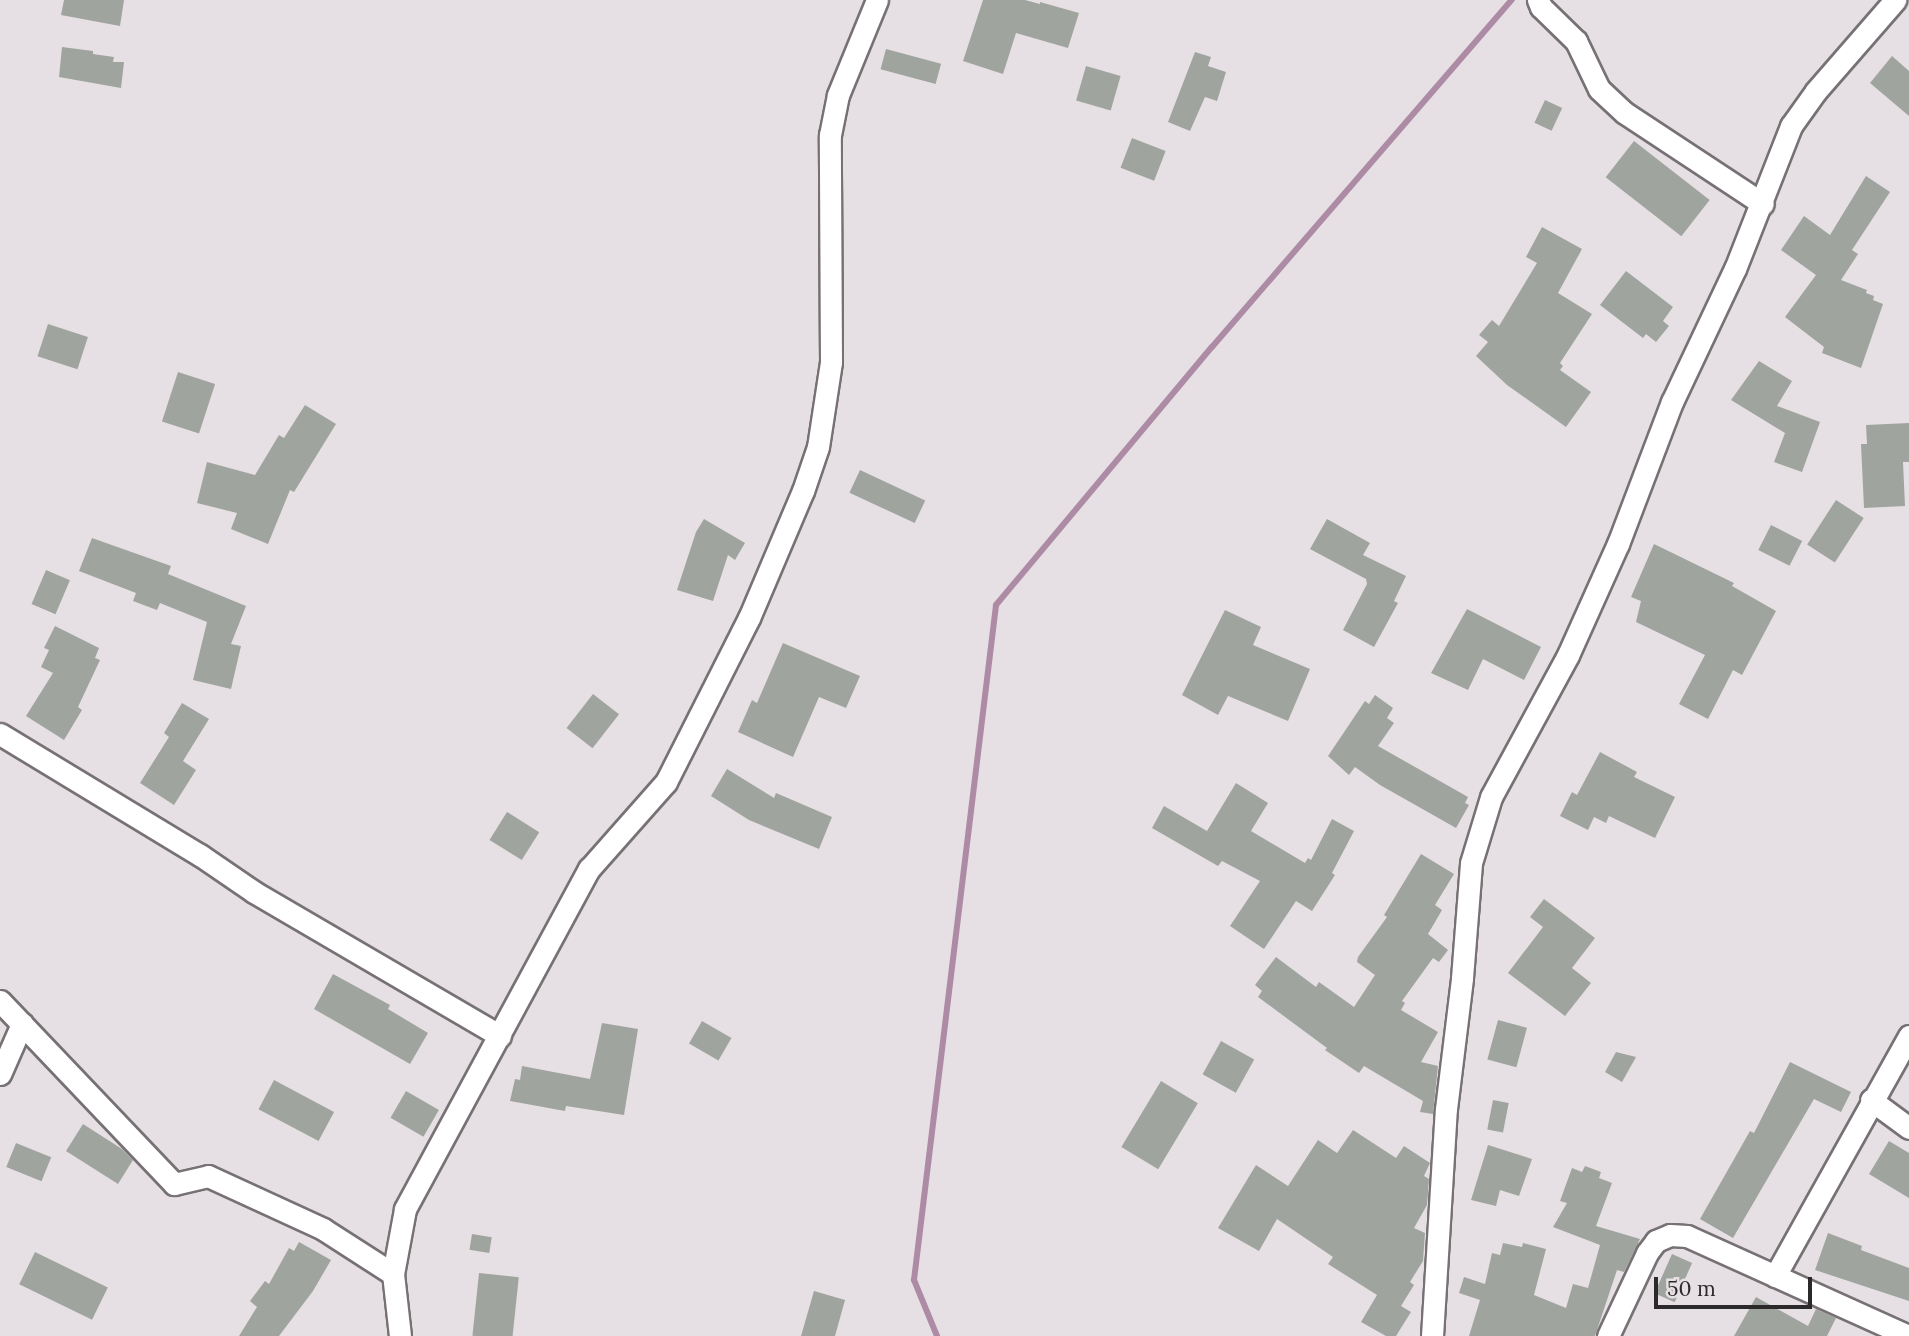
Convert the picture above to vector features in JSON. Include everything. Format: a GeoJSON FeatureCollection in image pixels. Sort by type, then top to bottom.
{"type":"FeatureCollection","features":[{"type":"Feature","properties":{"kind":"street"},"geometry":{"type":"LineString","coordinates":[[400,1336],[393,1274],[405,1209],[589,869],[666,782],[749,618],[803,491],[818,447],[831,362],[830,135],[838,95],[877,0]]}},
{"type":"Feature","properties":{"kind":"street"},"geometry":{"type":"LineString","coordinates":[[1538,0],[1541,7],[1576,41],[1599,89],[1625,113],[1763,204]]}},
{"type":"Feature","properties":{"kind":"street"},"geometry":{"type":"LineString","coordinates":[[1432,1336],[1446,1109],[1462,978],[1471,863],[1479,831],[1491,797],[1568,655],[1623,531],[1672,402],[1763,204],[1791,127],[1816,91],[1895,0]]}},
{"type":"Feature","properties":{"kind":"street"},"geometry":{"type":"LineString","coordinates":[[0,734],[200,855],[254,891],[500,1036]]}},
{"type":"Feature","properties":{"kind":"street"},"geometry":{"type":"LineString","coordinates":[[0,1001],[174,1184],[208,1176],[323,1229],[393,1274]]}},
{"type":"Feature","properties":{"kind":"street"},"geometry":{"type":"LineString","coordinates":[[0,1074],[22,1024]]}},
{"type":"Feature","properties":{"kind":"street"},"geometry":{"type":"LineString","coordinates":[[1775,1276],[1909,1035]]}},
{"type":"Feature","properties":{"kind":"street"},"geometry":{"type":"LineString","coordinates":[[1871,1100],[1909,1128]]}},
{"type":"Feature","properties":{"kind":"street"},"geometry":{"type":"LineString","coordinates":[[1608,1336],[1647,1253],[1656,1241],[1670,1235],[1687,1236],[1908,1336]]}},
{"type":"Feature","properties":{"kind":"building"},"geometry":{"type":"Polygon","coordinates":[[[64,0],[124,0],[120,26],[61,15],[64,0]]]}},
{"type":"Feature","properties":{"kind":"building"},"geometry":{"type":"Polygon","coordinates":[[[983,0],[1040,2],[1079,13],[1068,48],[1016,33],[1003,74],[963,61],[983,0]]]}},
{"type":"Feature","properties":{"kind":"building"},"geometry":{"type":"Polygon","coordinates":[[[62,47],[93,51],[93,54],[114,57],[113,62],[124,62],[121,88],[59,77],[62,47]]]}},
{"type":"Feature","properties":{"kind":"building"},"geometry":{"type":"Polygon","coordinates":[[[886,49],[941,64],[936,84],[881,69],[886,49]]]}},
{"type":"Feature","properties":{"kind":"building"},"geometry":{"type":"Polygon","coordinates":[[[1195,52],[1211,57],[1208,66],[1226,72],[1217,101],[1205,97],[1190,131],[1168,122],[1195,52]]]}},
{"type":"Feature","properties":{"kind":"building"},"geometry":{"type":"Polygon","coordinates":[[[1892,56],[1909,71],[1909,116],[1870,83],[1892,56]]]}},
{"type":"Feature","properties":{"kind":"building"},"geometry":{"type":"Polygon","coordinates":[[[1086,66],[1121,76],[1111,111],[1076,101],[1086,66]]]}},
{"type":"Feature","properties":{"kind":"building"},"geometry":{"type":"Polygon","coordinates":[[[1545,100],[1562,108],[1552,131],[1534,123],[1545,100]]]}},
{"type":"Feature","properties":{"kind":"building"},"geometry":{"type":"Polygon","coordinates":[[[1132,138],[1166,151],[1154,181],[1121,168],[1132,138]]]}},
{"type":"Feature","properties":{"kind":"building"},"geometry":{"type":"Polygon","coordinates":[[[1634,141],[1710,200],[1681,236],[1606,177],[1634,141]]]}},
{"type":"Feature","properties":{"kind":"building"},"geometry":{"type":"Polygon","coordinates":[[[1866,176],[1890,192],[1852,250],[1858,254],[1841,280],[1867,290],[1866,293],[1874,296],[1873,300],[1883,304],[1861,368],[1822,353],[1824,347],[1785,317],[1816,275],[1781,250],[1804,216],[1830,235],[1866,176]]]}},
{"type":"Feature","properties":{"kind":"building"},"geometry":{"type":"Polygon","coordinates":[[[1542,227],[1582,249],[1558,293],[1592,314],[1560,363],[1563,366],[1560,370],[1591,392],[1566,427],[1507,385],[1476,356],[1488,342],[1479,335],[1492,320],[1499,326],[1537,263],[1526,257],[1542,227]]]}},
{"type":"Feature","properties":{"kind":"building"},"geometry":{"type":"Polygon","coordinates":[[[1626,271],[1673,307],[1663,321],[1669,326],[1656,342],[1646,334],[1643,338],[1600,305],[1626,271]]]}},
{"type":"Feature","properties":{"kind":"building"},"geometry":{"type":"Polygon","coordinates":[[[48,324],[88,337],[77,369],[37,356],[48,324]]]}},
{"type":"Feature","properties":{"kind":"building"},"geometry":{"type":"Polygon","coordinates":[[[1759,361],[1792,381],[1777,406],[1820,422],[1802,472],[1774,462],[1785,433],[1731,400],[1759,361]]]}},
{"type":"Feature","properties":{"kind":"building"},"geometry":{"type":"Polygon","coordinates":[[[178,372],[215,384],[199,434],[162,421],[178,372]]]}},
{"type":"Feature","properties":{"kind":"building"},"geometry":{"type":"Polygon","coordinates":[[[305,405],[336,424],[294,492],[290,490],[268,544],[231,529],[237,513],[197,503],[207,462],[255,475],[279,435],[284,438],[305,405]]]}},
{"type":"Feature","properties":{"kind":"building"},"geometry":{"type":"Polygon","coordinates":[[[1909,423],[1909,462],[1903,462],[1905,506],[1864,508],[1861,444],[1867,444],[1866,425],[1909,423]]]}},
{"type":"Feature","properties":{"kind":"building"},"geometry":{"type":"Polygon","coordinates":[[[860,470],[925,500],[915,523],[849,493],[860,470]]]}},
{"type":"Feature","properties":{"kind":"building"},"geometry":{"type":"Polygon","coordinates":[[[1836,500],[1864,518],[1835,562],[1807,544],[1836,500]]]}},
{"type":"Feature","properties":{"kind":"building"},"geometry":{"type":"Polygon","coordinates":[[[704,519],[745,543],[735,560],[728,555],[713,601],[677,590],[696,532],[704,519]]]}},
{"type":"Feature","properties":{"kind":"building"},"geometry":{"type":"Polygon","coordinates":[[[1327,519],[1370,543],[1363,555],[1406,576],[1394,601],[1398,603],[1374,647],[1343,630],[1367,584],[1366,579],[1310,549],[1327,519]]]}},
{"type":"Feature","properties":{"kind":"building"},"geometry":{"type":"Polygon","coordinates":[[[1771,525],[1802,541],[1789,566],[1758,550],[1771,525]]]}},
{"type":"Feature","properties":{"kind":"building"},"geometry":{"type":"Polygon","coordinates":[[[92,538],[171,566],[168,574],[246,606],[231,644],[241,646],[231,689],[193,680],[207,622],[160,603],[157,610],[133,601],[136,593],[79,571],[92,538]]]}},
{"type":"Feature","properties":{"kind":"building"},"geometry":{"type":"Polygon","coordinates":[[[1654,544],[1734,583],[1732,586],[1776,611],[1742,675],[1733,670],[1708,719],[1679,704],[1705,655],[1636,622],[1641,601],[1631,597],[1654,544]]]}},
{"type":"Feature","properties":{"kind":"building"},"geometry":{"type":"Polygon","coordinates":[[[46,570],[70,580],[55,614],[32,604],[46,570]]]}},
{"type":"Feature","properties":{"kind":"building"},"geometry":{"type":"Polygon","coordinates":[[[1467,609],[1541,647],[1524,680],[1483,659],[1468,690],[1431,673],[1467,609]]]}},
{"type":"Feature","properties":{"kind":"building"},"geometry":{"type":"Polygon","coordinates":[[[1225,610],[1261,627],[1253,645],[1310,669],[1288,721],[1228,696],[1218,715],[1182,695],[1225,610]]]}},
{"type":"Feature","properties":{"kind":"building"},"geometry":{"type":"Polygon","coordinates":[[[55,626],[99,648],[95,658],[100,660],[78,707],[82,710],[64,740],[26,716],[53,673],[41,667],[49,650],[44,648],[55,626]]]}},
{"type":"Feature","properties":{"kind":"building"},"geometry":{"type":"Polygon","coordinates":[[[783,643],[860,676],[846,708],[819,697],[793,757],[738,732],[752,700],[757,703],[783,643]]]}},
{"type":"Feature","properties":{"kind":"building"},"geometry":{"type":"Polygon","coordinates":[[[593,694],[619,714],[593,748],[567,728],[593,694]]]}},
{"type":"Feature","properties":{"kind":"building"},"geometry":{"type":"Polygon","coordinates":[[[1375,695],[1393,708],[1387,718],[1394,723],[1378,746],[1468,797],[1465,803],[1469,805],[1456,828],[1380,785],[1355,767],[1349,775],[1328,756],[1365,701],[1369,704],[1375,695]]]}},
{"type":"Feature","properties":{"kind":"building"},"geometry":{"type":"Polygon","coordinates":[[[182,703],[209,719],[183,761],[196,770],[174,805],[140,783],[169,737],[164,733],[182,703]]]}},
{"type":"Feature","properties":{"kind":"building"},"geometry":{"type":"Polygon","coordinates":[[[1600,752],[1637,772],[1634,777],[1675,797],[1655,838],[1609,816],[1606,823],[1594,817],[1588,830],[1560,816],[1572,792],[1577,795],[1600,752]]]}},
{"type":"Feature","properties":{"kind":"building"},"geometry":{"type":"Polygon","coordinates":[[[727,769],[774,798],[776,793],[832,817],[819,849],[749,820],[711,796],[727,769]]]}},
{"type":"Feature","properties":{"kind":"building"},"geometry":{"type":"Polygon","coordinates":[[[1236,783],[1268,803],[1251,831],[1305,863],[1308,858],[1311,860],[1332,819],[1354,831],[1332,873],[1335,875],[1312,911],[1296,901],[1264,949],[1230,926],[1260,881],[1222,861],[1218,866],[1152,828],[1164,806],[1207,831],[1236,783]]]}},
{"type":"Feature","properties":{"kind":"building"},"geometry":{"type":"Polygon","coordinates":[[[507,812],[539,832],[522,860],[490,840],[507,812]]]}},
{"type":"Feature","properties":{"kind":"building"},"geometry":{"type":"Polygon","coordinates":[[[1421,854],[1454,874],[1435,905],[1442,910],[1428,934],[1448,950],[1439,962],[1433,958],[1402,1001],[1405,1003],[1401,1010],[1438,1032],[1421,1062],[1438,1066],[1433,1114],[1420,1112],[1423,1101],[1364,1066],[1359,1073],[1325,1050],[1327,1048],[1258,997],[1262,991],[1255,985],[1276,957],[1316,987],[1319,982],[1354,1007],[1375,975],[1357,962],[1358,957],[1387,917],[1384,915],[1421,854]]]}},
{"type":"Feature","properties":{"kind":"building"},"geometry":{"type":"Polygon","coordinates":[[[1544,899],[1595,938],[1572,968],[1591,983],[1565,1016],[1508,973],[1543,927],[1530,917],[1544,899]]]}},
{"type":"Feature","properties":{"kind":"building"},"geometry":{"type":"Polygon","coordinates":[[[333,974],[390,1005],[388,1009],[428,1033],[410,1064],[314,1009],[333,974]]]}},
{"type":"Feature","properties":{"kind":"building"},"geometry":{"type":"Polygon","coordinates":[[[1498,1020],[1527,1028],[1516,1067],[1487,1060],[1498,1020]]]}},
{"type":"Feature","properties":{"kind":"building"},"geometry":{"type":"Polygon","coordinates":[[[702,1021],[731,1038],[718,1061],[689,1044],[702,1021]]]}},
{"type":"Feature","properties":{"kind":"building"},"geometry":{"type":"Polygon","coordinates":[[[602,1023],[638,1029],[624,1115],[566,1106],[565,1111],[510,1101],[515,1079],[520,1080],[522,1066],[590,1079],[602,1023]]]}},
{"type":"Feature","properties":{"kind":"building"},"geometry":{"type":"Polygon","coordinates":[[[1221,1041],[1254,1059],[1236,1093],[1203,1074],[1221,1041]]]}},
{"type":"Feature","properties":{"kind":"building"},"geometry":{"type":"Polygon","coordinates":[[[1616,1052],[1636,1057],[1622,1082],[1605,1072],[1616,1052]]]}},
{"type":"Feature","properties":{"kind":"building"},"geometry":{"type":"Polygon","coordinates":[[[1790,1062],[1851,1092],[1841,1112],[1814,1099],[1733,1238],[1700,1219],[1750,1131],[1754,1133],[1790,1062]]]}},
{"type":"Feature","properties":{"kind":"building"},"geometry":{"type":"Polygon","coordinates":[[[274,1080],[334,1112],[319,1141],[259,1109],[274,1080]]]}},
{"type":"Feature","properties":{"kind":"building"},"geometry":{"type":"Polygon","coordinates":[[[1161,1081],[1198,1103],[1158,1169],[1121,1147],[1161,1081]]]}},
{"type":"Feature","properties":{"kind":"building"},"geometry":{"type":"Polygon","coordinates":[[[406,1091],[439,1110],[423,1137],[390,1118],[406,1091]]]}},
{"type":"Feature","properties":{"kind":"building"},"geometry":{"type":"Polygon","coordinates":[[[1493,1100],[1509,1103],[1503,1133],[1487,1129],[1493,1100]]]}},
{"type":"Feature","properties":{"kind":"building"},"geometry":{"type":"Polygon","coordinates":[[[83,1124],[122,1149],[133,1160],[118,1184],[66,1151],[83,1124]]]}},
{"type":"Feature","properties":{"kind":"building"},"geometry":{"type":"Polygon","coordinates":[[[1353,1130],[1396,1158],[1404,1146],[1430,1163],[1424,1176],[1429,1179],[1427,1205],[1414,1228],[1425,1233],[1423,1261],[1410,1282],[1414,1285],[1401,1306],[1411,1312],[1396,1336],[1386,1336],[1361,1322],[1377,1295],[1328,1264],[1333,1257],[1277,1219],[1259,1251],[1218,1228],[1256,1165],[1288,1186],[1318,1140],[1337,1153],[1353,1130]]]}},
{"type":"Feature","properties":{"kind":"building"},"geometry":{"type":"Polygon","coordinates":[[[1889,1141],[1909,1153],[1909,1198],[1869,1174],[1889,1141]]]}},
{"type":"Feature","properties":{"kind":"building"},"geometry":{"type":"Polygon","coordinates":[[[16,1143],[51,1157],[41,1181],[6,1167],[16,1143]]]}},
{"type":"Feature","properties":{"kind":"building"},"geometry":{"type":"Polygon","coordinates":[[[1488,1145],[1532,1159],[1519,1196],[1500,1190],[1496,1206],[1471,1200],[1488,1145]]]}},
{"type":"Feature","properties":{"kind":"building"},"geometry":{"type":"Polygon","coordinates":[[[1585,1166],[1601,1172],[1599,1178],[1612,1183],[1596,1226],[1640,1239],[1624,1272],[1617,1270],[1595,1336],[1469,1336],[1480,1300],[1459,1293],[1464,1277],[1485,1284],[1492,1253],[1500,1255],[1503,1243],[1522,1247],[1523,1243],[1546,1249],[1534,1295],[1566,1308],[1573,1284],[1588,1288],[1600,1245],[1553,1227],[1567,1203],[1560,1201],[1572,1168],[1582,1172],[1585,1166]]]}},
{"type":"Feature","properties":{"kind":"building"},"geometry":{"type":"Polygon","coordinates":[[[1828,1233],[1862,1246],[1861,1250],[1909,1268],[1909,1301],[1815,1270],[1828,1233]]]}},
{"type":"Feature","properties":{"kind":"building"},"geometry":{"type":"Polygon","coordinates":[[[472,1234],[492,1237],[489,1253],[469,1250],[472,1234]]]}},
{"type":"Feature","properties":{"kind":"building"},"geometry":{"type":"Polygon","coordinates":[[[299,1242],[331,1260],[313,1291],[279,1336],[239,1336],[257,1307],[250,1301],[265,1281],[269,1284],[289,1248],[294,1251],[299,1242]]]}},
{"type":"Feature","properties":{"kind":"building"},"geometry":{"type":"Polygon","coordinates":[[[35,1252],[108,1288],[92,1320],[19,1284],[35,1252]]]}},
{"type":"Feature","properties":{"kind":"building"},"geometry":{"type":"Polygon","coordinates":[[[1672,1254],[1692,1263],[1675,1302],[1655,1293],[1672,1254]]]}},
{"type":"Feature","properties":{"kind":"building"},"geometry":{"type":"Polygon","coordinates":[[[479,1273],[519,1277],[513,1336],[472,1336],[479,1273]]]}},
{"type":"Feature","properties":{"kind":"building"},"geometry":{"type":"Polygon","coordinates":[[[814,1291],[845,1300],[835,1336],[801,1336],[814,1291]]]}},
{"type":"Feature","properties":{"kind":"building"},"geometry":{"type":"Polygon","coordinates":[[[1756,1297],[1808,1326],[1816,1309],[1836,1318],[1827,1336],[1734,1336],[1756,1297]]]}},
{"type":"Feature","properties":{"kind":"waterway"},"geometry":{"type":"LineString","coordinates":[[937,1336],[914,1280],[996,605],[1212,347],[1512,0]]}}]}
